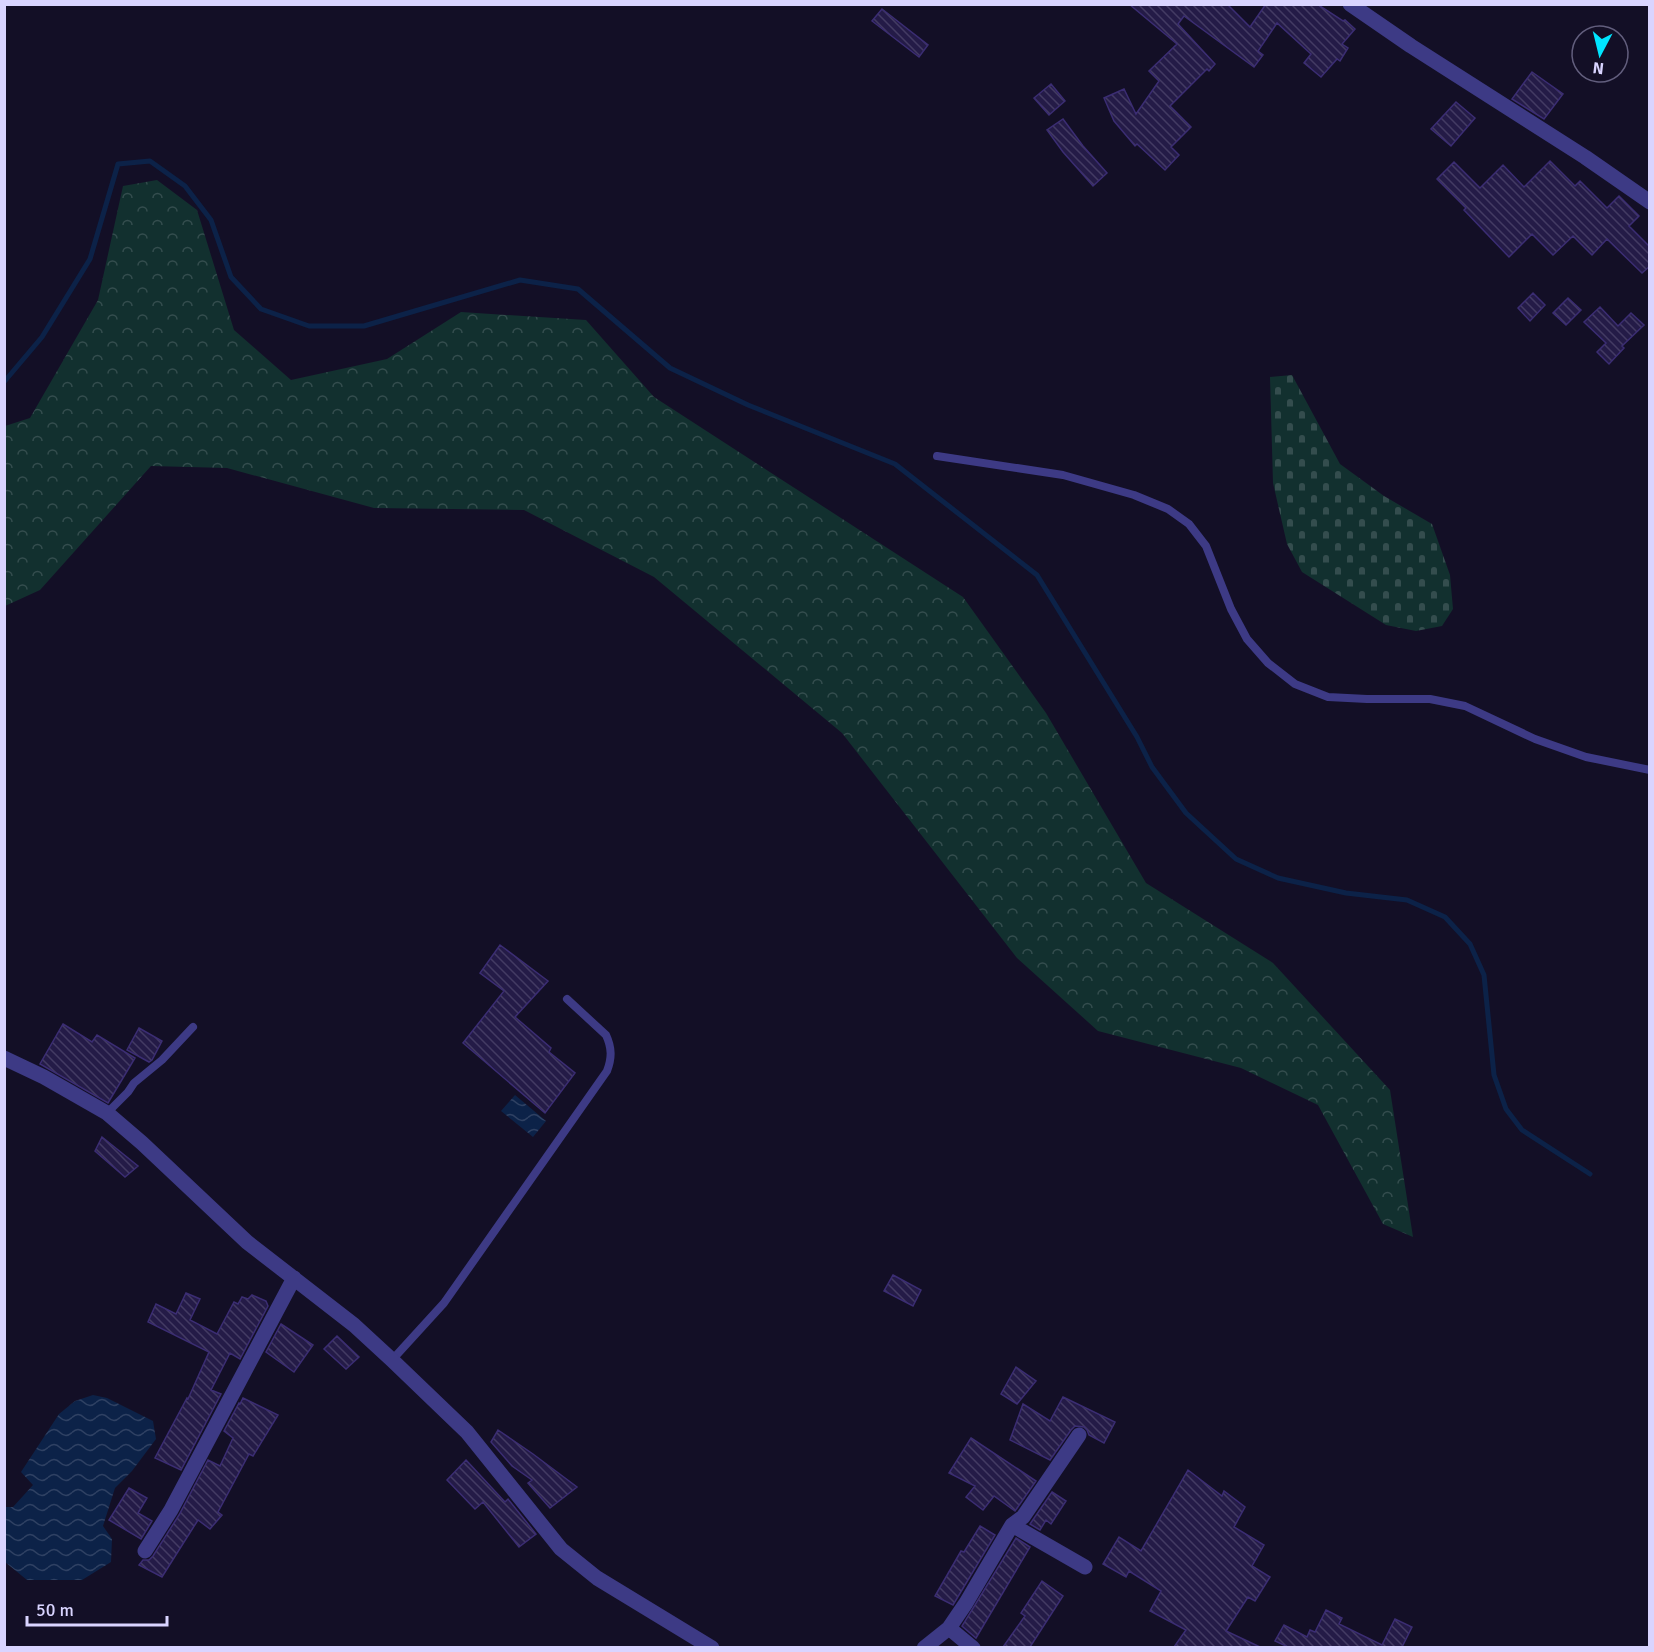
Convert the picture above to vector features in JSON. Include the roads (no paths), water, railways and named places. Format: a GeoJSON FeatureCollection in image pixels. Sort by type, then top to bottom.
{"type":"FeatureCollection","features":[{"type":"Feature","properties":{"kind":"street"},"geometry":{"type":"LineString","coordinates":[[1350,4],[1650,202]]}},
{"type":"Feature","properties":{"kind":"street"},"geometry":{"type":"LineString","coordinates":[[4,1058],[44,1077],[107,1113],[247,1242],[354,1325],[467,1432],[561,1549],[597,1578],[712,1647]]}},
{"type":"Feature","properties":{"kind":"street"},"geometry":{"type":"LineString","coordinates":[[145,1551],[171,1510],[294,1278]]}},
{"type":"Feature","properties":{"kind":"street"},"geometry":{"type":"LineString","coordinates":[[924,1647],[949,1628],[1012,1525],[1023,1517],[1079,1435]]}},
{"type":"Feature","properties":{"kind":"street"},"geometry":{"type":"LineString","coordinates":[[1012,1525],[1085,1567]]}},
{"type":"Feature","properties":{"kind":"street"},"geometry":{"type":"LineString","coordinates":[[949,1628],[973,1647]]}},
{"type":"Feature","properties":{"kind":"lane"},"geometry":{"type":"LineString","coordinates":[[937,456],[1064,475],[1134,495],[1168,509],[1189,524],[1206,546],[1231,609],[1247,639],[1268,663],[1295,684],[1328,697],[1430,699],[1465,706],[1535,739],[1586,757],[1650,770]]}},
{"type":"Feature","properties":{"kind":"lane"},"geometry":{"type":"LineString","coordinates":[[392,1360],[444,1303],[607,1071],[611,1057],[610,1042],[606,1035],[567,999]]}},
{"type":"Feature","properties":{"kind":"lane"},"geometry":{"type":"LineString","coordinates":[[107,1113],[134,1083],[162,1060],[193,1027]]}},
{"type":"Feature","properties":{"kind":"water"},"geometry":{"type":"Polygon","coordinates":[[[515,1095],[546,1121],[533,1137],[501,1111],[515,1095]]]}},
{"type":"Feature","properties":{"kind":"water"},"geometry":{"type":"Polygon","coordinates":[[[93,1395],[107,1398],[153,1421],[156,1439],[132,1471],[115,1488],[103,1526],[112,1539],[111,1562],[82,1580],[27,1580],[5,1562],[5,1507],[13,1507],[33,1485],[21,1472],[59,1414],[75,1401],[93,1395]]]}},
{"type":"Feature","properties":{"kind":"waterway"},"geometry":{"type":"LineString","coordinates":[[4,382],[42,337],[90,259],[118,164],[150,161],[185,186],[211,220],[231,277],[261,309],[309,326],[364,326],[520,280],[578,289],[670,368],[748,405],[895,464],[1037,575],[1137,737],[1152,767],[1186,813],[1236,859],[1278,878],[1346,893],[1407,900],[1445,917],[1470,944],[1484,975],[1494,1075],[1506,1109],[1522,1130],[1590,1174]]}}]}
